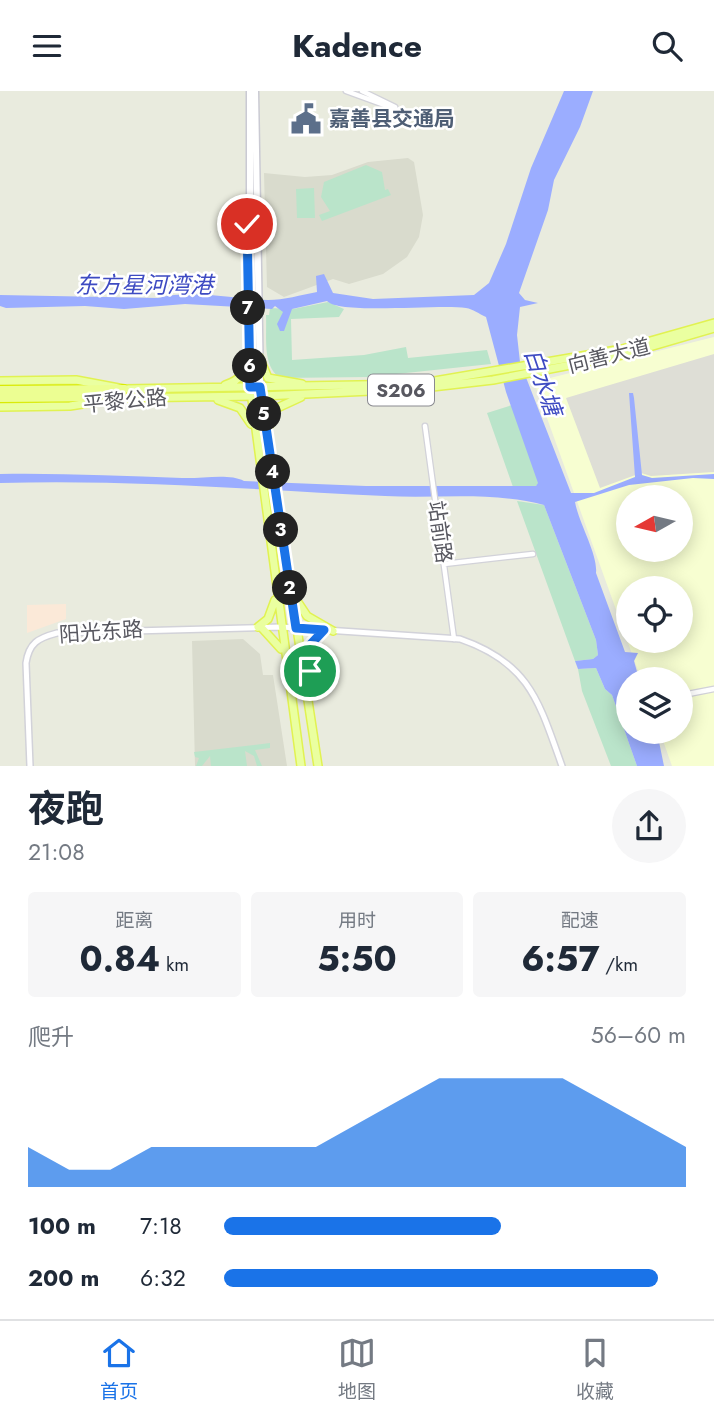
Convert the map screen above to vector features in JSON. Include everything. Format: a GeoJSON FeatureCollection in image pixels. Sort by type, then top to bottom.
{"type":"FeatureCollection","features":[{"type":"Feature","properties":{"kind":"highway","name":"S206"},"geometry":{"type":"LineString","coordinates":[[0,390],[32,394]]}},
{"type":"Feature","properties":{"kind":"highway","name":"S206"},"geometry":{"type":"LineString","coordinates":[[0,398],[32,394],[124,393]]}},
{"type":"Feature","properties":{"kind":"main road"},"geometry":{"type":"LineString","coordinates":[[250,91],[248,313],[251,392],[272,568],[301,766]]}},
{"type":"Feature","properties":{"kind":"main road"},"geometry":{"type":"LineString","coordinates":[[255,91],[260,387],[318,766]]}},
{"type":"Feature","properties":{"kind":"main road","name":"向善大道"},"geometry":{"type":"LineString","coordinates":[[251,392],[262,396],[309,390],[417,384],[537,370],[622,355],[714,325]]}},
{"type":"Feature","properties":{"kind":"main road"},"geometry":{"type":"LineString","coordinates":[[216,388],[240,378],[249,356]]}},
{"type":"Feature","properties":{"kind":"main road"},"geometry":{"type":"LineString","coordinates":[[259,357],[268,378],[309,390]]}},
{"type":"Feature","properties":{"kind":"main road","name":"平黎公路"},"geometry":{"type":"LineString","coordinates":[[0,381],[76,380],[124,393],[193,397],[251,392]]}},
{"type":"Feature","properties":{"kind":"main road","name":"向善大道"},"geometry":{"type":"LineString","coordinates":[[251,392],[260,387],[309,390]]}},
{"type":"Feature","properties":{"kind":"main road","name":"平黎公路"},"geometry":{"type":"LineString","coordinates":[[0,407],[70,406],[124,393],[216,388],[251,392]]}},
{"type":"Feature","properties":{"kind":"main road"},"geometry":{"type":"LineString","coordinates":[[268,437],[275,409],[309,390]]}},
{"type":"Feature","properties":{"kind":"main road"},"geometry":{"type":"LineString","coordinates":[[193,397],[225,401],[240,408],[251,422],[256,439]]}},
{"type":"Feature","properties":{"kind":"main road"},"geometry":{"type":"LineString","coordinates":[[272,568],[274,608],[268,619],[259,627],[278,643],[285,658]]}},
{"type":"Feature","properties":{"kind":"main road"},"geometry":{"type":"LineString","coordinates":[[290,591],[307,616],[329,630],[309,646],[310,680],[306,692]]}},
{"type":"Feature","properties":{"kind":"street"},"geometry":{"type":"LineString","coordinates":[[346,91],[421,118]]}},
{"type":"Feature","properties":{"kind":"street"},"geometry":{"type":"LineString","coordinates":[[362,91],[391,103],[395,108]]}},
{"type":"Feature","properties":{"kind":"street","name":"站前路"},"geometry":{"type":"LineString","coordinates":[[425,426],[454,639]]}},
{"type":"Feature","properties":{"kind":"street"},"geometry":{"type":"LineString","coordinates":[[444,564],[533,554]]}},
{"type":"Feature","properties":{"kind":"street","name":"阳光东路"},"geometry":{"type":"LineString","coordinates":[[30,766],[26,663],[28,650],[34,642],[57,633],[281,627],[454,639],[487,648],[509,663],[537,696],[562,766]]}},
{"type":"Feature","properties":{"kind":"street"},"geometry":{"type":"LineString","coordinates":[[693,693],[714,689]]}},
{"type":"Feature","properties":{"kind":"shaded area"},"geometry":{"type":"Polygon","coordinates":[[[408,158],[414,162],[423,215],[419,237],[407,257],[383,274],[349,284],[333,279],[284,297],[267,287],[264,173],[305,177],[332,175],[368,162],[408,158]]]}},
{"type":"Feature","properties":{"kind":"shaded area"},"geometry":{"type":"Polygon","coordinates":[[[366,165],[382,172],[385,190],[388,189],[391,195],[322,221],[319,215],[330,211],[321,197],[324,182],[366,165]]]}},
{"type":"Feature","properties":{"kind":"shaded area"},"geometry":{"type":"Polygon","coordinates":[[[314,188],[315,218],[297,218],[296,189],[314,188]]]}},
{"type":"Feature","properties":{"kind":"shaded area"},"geometry":{"type":"Polygon","coordinates":[[[328,302],[344,309],[339,317],[291,319],[292,360],[364,355],[406,347],[408,358],[487,350],[491,364],[368,377],[280,378],[274,373],[268,358],[266,315],[269,315],[270,308],[293,309],[328,302]]]}},
{"type":"Feature","properties":{"kind":"shaded area"},"geometry":{"type":"Polygon","coordinates":[[[714,337],[714,766],[672,766],[664,744],[693,744],[693,667],[637,667],[632,653],[693,653],[693,576],[616,576],[616,610],[534,382],[714,337]]]}},
{"type":"Feature","properties":{"kind":"shaded area"},"geometry":{"type":"Polygon","coordinates":[[[714,354],[714,472],[651,476],[641,473],[600,488],[566,398],[714,354]]]}},
{"type":"Feature","properties":{"kind":"shaded area"},"geometry":{"type":"Polygon","coordinates":[[[512,405],[539,483],[536,486],[513,487],[487,413],[512,405]]]}},
{"type":"Feature","properties":{"kind":"shaded area"},"geometry":{"type":"Polygon","coordinates":[[[517,501],[544,505],[596,640],[598,655],[593,659],[575,661],[517,501]]]}},
{"type":"Feature","properties":{"kind":"shaded area"},"geometry":{"type":"Polygon","coordinates":[[[66,604],[66,619],[27,633],[27,605],[66,604]]]}},
{"type":"Feature","properties":{"kind":"shaded area"},"geometry":{"type":"Polygon","coordinates":[[[243,639],[260,654],[263,675],[273,675],[287,766],[195,766],[192,641],[243,639]]]}},
{"type":"Feature","properties":{"kind":"shaded area"},"geometry":{"type":"Polygon","coordinates":[[[596,668],[616,706],[616,744],[629,744],[637,766],[611,766],[582,691],[578,669],[596,668]]]}},
{"type":"Feature","properties":{"kind":"shaded area"},"geometry":{"type":"Polygon","coordinates":[[[270,743],[270,748],[255,750],[262,766],[257,766],[254,756],[245,751],[247,766],[211,766],[210,756],[202,766],[196,766],[199,758],[195,757],[194,752],[270,743]]]}},
{"type":"Feature","properties":{"kind":"water"},"geometry":{"type":"Polygon","coordinates":[[[564,91],[593,91],[580,127],[554,180],[548,210],[519,293],[525,300],[538,303],[520,307],[517,335],[520,362],[571,493],[594,493],[635,477],[629,393],[633,393],[634,398],[642,475],[652,478],[714,474],[714,479],[693,478],[616,485],[616,489],[575,502],[616,627],[616,653],[638,653],[634,661],[636,667],[616,667],[616,706],[596,668],[578,669],[575,661],[593,659],[598,655],[596,640],[544,505],[485,497],[385,496],[144,484],[0,483],[0,474],[46,474],[223,477],[244,481],[366,486],[536,486],[538,483],[506,392],[486,317],[471,309],[350,307],[327,301],[292,309],[284,331],[280,331],[277,324],[283,312],[275,306],[272,309],[185,304],[124,309],[0,306],[0,295],[157,298],[199,294],[274,300],[317,292],[316,276],[324,274],[333,293],[373,299],[474,295],[489,283],[506,244],[531,168],[564,91]]]}},
{"type":"Feature","properties":{"kind":"water"},"geometry":{"type":"Polygon","coordinates":[[[629,744],[659,744],[664,766],[637,766],[629,744]]]}},
{"type":"Feature","properties":{"kind":"place","name":"嘉善县交通局"},"geometry":{"type":"Point","coordinates":[306,119]}},
{"type":"Feature","properties":{"kind":"route"},"geometry":{"type":"LineString","coordinates":[[247,224],[250,387],[260,387],[296,628],[324,630],[309,646],[310,671]]}},
{"type":"Feature","properties":{"kind":"water label","name":"东方星河湾港"},"geometry":{"type":"Point","coordinates":[144,285]}},
{"type":"Feature","properties":{"kind":"water label","name":"白水塘"},"geometry":{"type":"Point","coordinates":[543,382]}}]}
